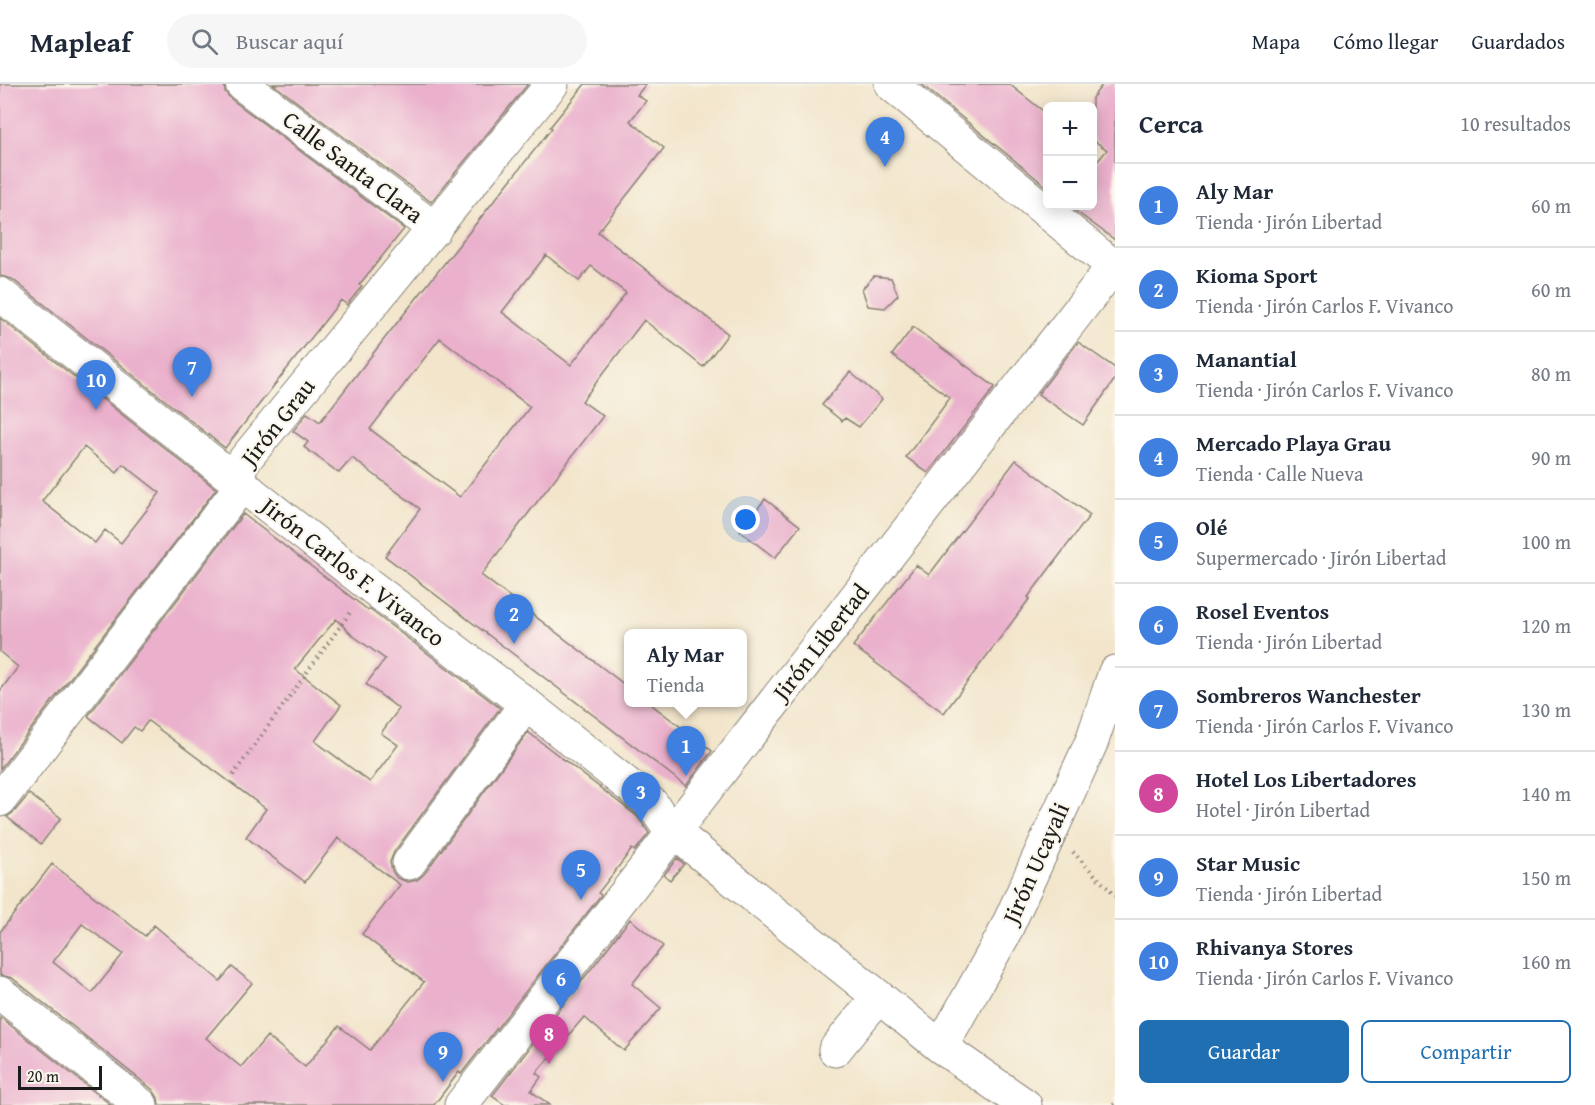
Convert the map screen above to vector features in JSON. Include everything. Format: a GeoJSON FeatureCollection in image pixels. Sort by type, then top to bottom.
{"type":"FeatureCollection","features":[{"type":"Feature","properties":{"kind":"street","name":"Calle Santa Clara"},"geometry":{"type":"LineString","coordinates":[[242,84],[435,229]]}},
{"type":"Feature","properties":{"kind":"street","name":"Jirón Grau"},"geometry":{"type":"LineString","coordinates":[[0,800],[235,494],[242,463],[552,84]]}},
{"type":"Feature","properties":{"kind":"street"},"geometry":{"type":"LineString","coordinates":[[891,84],[1114,265]]}},
{"type":"Feature","properties":{"kind":"street","name":"Jirón Libertad"},"geometry":{"type":"LineString","coordinates":[[461,1105],[1114,265]]}},
{"type":"Feature","properties":{"kind":"street","name":"Jirón Carlos F. Vivanco"},"geometry":{"type":"LineString","coordinates":[[0,294],[369,585],[526,704],[652,804],[674,832]]}},
{"type":"Feature","properties":{"kind":"street","name":"Jirón Ucayali"},"geometry":{"type":"LineString","coordinates":[[941,1047],[1003,936],[1092,741],[1115,672]]}},
{"type":"Feature","properties":{"kind":"street"},"geometry":{"type":"LineString","coordinates":[[410,863],[526,704]]}},
{"type":"Feature","properties":{"kind":"street"},"geometry":{"type":"LineString","coordinates":[[674,832],[941,1047],[1025,1105]]}},
{"type":"Feature","properties":{"kind":"street"},"geometry":{"type":"LineString","coordinates":[[0,993],[141,1105]]}},
{"type":"Feature","properties":{"kind":"street"},"geometry":{"type":"LineString","coordinates":[[835,1050],[878,997]]}},
{"type":"Feature","properties":{"kind":"path"},"geometry":{"type":"LineString","coordinates":[[233,775],[369,585]]}},
{"type":"Feature","properties":{"kind":"path"},"geometry":{"type":"LineString","coordinates":[[1050,831],[1090,868],[1115,896]]}},
{"type":"Feature","properties":{"kind":"building"},"geometry":{"type":"Polygon","coordinates":[[[0,84],[224,84],[225,92],[231,99],[404,229],[359,285],[362,286],[347,305],[341,300],[225,448],[12,279],[0,276],[0,84]]]}},
{"type":"Feature","properties":{"kind":"building"},"geometry":{"type":"Polygon","coordinates":[[[273,84],[528,84],[431,202],[273,84]]]}},
{"type":"Feature","properties":{"kind":"building"},"geometry":{"type":"Polygon","coordinates":[[[585,84],[646,84],[637,95],[646,101],[630,121],[664,148],[598,232],[728,334],[703,367],[644,320],[582,401],[603,416],[481,575],[624,684],[624,707],[655,707],[712,751],[686,786],[385,556],[420,509],[352,458],[339,473],[304,447],[308,442],[293,431],[307,413],[320,422],[552,128],[550,127],[585,84]],[[546,255],[502,312],[571,365],[626,293],[591,266],[579,281],[546,255]],[[440,338],[370,429],[460,497],[530,407],[440,338]]]}},
{"type":"Feature","properties":{"kind":"building"},"geometry":{"type":"Polygon","coordinates":[[[921,84],[1009,84],[1043,111],[1043,184],[921,84]]]}},
{"type":"Feature","properties":{"kind":"building"},"geometry":{"type":"Polygon","coordinates":[[[1103,84],[1115,84],[1115,240],[1074,210],[1097,210],[1097,162],[1107,150],[1097,143],[1097,102],[1092,102],[1092,98],[1103,84]]]}},
{"type":"Feature","properties":{"kind":"building"},"geometry":{"type":"Polygon","coordinates":[[[874,276],[891,278],[898,295],[885,308],[868,306],[862,289],[874,276]]]}},
{"type":"Feature","properties":{"kind":"building"},"geometry":{"type":"Polygon","coordinates":[[[0,318],[216,489],[0,769],[0,691],[18,667],[0,652],[0,318]],[[84,447],[42,501],[95,543],[105,530],[121,543],[160,493],[123,464],[117,473],[84,447]]]}},
{"type":"Feature","properties":{"kind":"building"},"geometry":{"type":"Polygon","coordinates":[[[913,327],[995,387],[928,473],[906,457],[950,398],[892,355],[913,327]]]}},
{"type":"Feature","properties":{"kind":"building"},"geometry":{"type":"Polygon","coordinates":[[[1078,342],[1115,368],[1115,379],[1083,425],[1038,394],[1078,342]]]}},
{"type":"Feature","properties":{"kind":"building"},"geometry":{"type":"Polygon","coordinates":[[[850,372],[882,399],[859,427],[845,418],[842,421],[822,405],[850,372]]]}},
{"type":"Feature","properties":{"kind":"building"},"geometry":{"type":"Polygon","coordinates":[[[1016,460],[1090,515],[944,713],[853,646],[916,565],[929,575],[1016,460]]]}},
{"type":"Feature","properties":{"kind":"building"},"geometry":{"type":"Polygon","coordinates":[[[765,499],[800,526],[775,558],[740,531],[765,499]]]}},
{"type":"Feature","properties":{"kind":"building"},"geometry":{"type":"Polygon","coordinates":[[[243,514],[500,708],[394,852],[390,862],[397,878],[408,882],[417,880],[424,874],[528,732],[638,817],[649,833],[635,851],[632,849],[598,893],[601,895],[461,1074],[459,1072],[434,1105],[159,1105],[153,1090],[12,978],[0,975],[0,932],[52,864],[145,936],[154,925],[220,981],[232,967],[252,983],[206,1038],[241,1067],[267,1036],[305,1067],[339,1026],[370,1050],[424,982],[362,934],[400,885],[338,838],[305,882],[246,837],[266,809],[148,721],[140,731],[134,727],[122,743],[88,716],[243,514]],[[336,619],[295,669],[341,705],[315,741],[370,782],[398,745],[381,733],[399,709],[366,684],[385,659],[352,635],[336,619]],[[82,924],[53,962],[92,993],[123,954],[82,924]]]}},
{"type":"Feature","properties":{"kind":"building"},"geometry":{"type":"Polygon","coordinates":[[[29,794],[61,818],[41,844],[7,817],[29,794]]]}},
{"type":"Feature","properties":{"kind":"building"},"geometry":{"type":"Polygon","coordinates":[[[677,858],[684,864],[670,880],[664,875],[677,858]]]}},
{"type":"Feature","properties":{"kind":"building"},"geometry":{"type":"Polygon","coordinates":[[[630,919],[663,946],[632,984],[661,1008],[624,1051],[584,1017],[536,1073],[541,1077],[531,1091],[550,1105],[505,1105],[492,1096],[630,919]]]}},
{"type":"Feature","properties":{"kind":"building"},"geometry":{"type":"Polygon","coordinates":[[[0,1017],[111,1105],[0,1105],[0,1017]]]}},
{"type":"Feature","properties":{"kind":"place","name":"Mercado Playa Grau"},"geometry":{"type":"Point","coordinates":[885,167]}},
{"type":"Feature","properties":{"kind":"place","name":"Sombreros Wanchester"},"geometry":{"type":"Point","coordinates":[192,397]}},
{"type":"Feature","properties":{"kind":"place","name":"Rhivanya Stores"},"geometry":{"type":"Point","coordinates":[96,410]}},
{"type":"Feature","properties":{"kind":"place","name":"Kioma Sport"},"geometry":{"type":"Point","coordinates":[514,644]}},
{"type":"Feature","properties":{"kind":"place","name":"Aly Mar"},"geometry":{"type":"Point","coordinates":[686,776]}},
{"type":"Feature","properties":{"kind":"place","name":"Manantial"},"geometry":{"type":"Point","coordinates":[641,822]}},
{"type":"Feature","properties":{"kind":"place","name":"Olé"},"geometry":{"type":"Point","coordinates":[581,900]}},
{"type":"Feature","properties":{"kind":"place","name":"Rosel Eventos"},"geometry":{"type":"Point","coordinates":[561,1009]}},
{"type":"Feature","properties":{"kind":"place","name":"Hotel Los Libertadores"},"geometry":{"type":"Point","coordinates":[549,1064]}},
{"type":"Feature","properties":{"kind":"place","name":"Star Music"},"geometry":{"type":"Point","coordinates":[443,1082]}}]}
